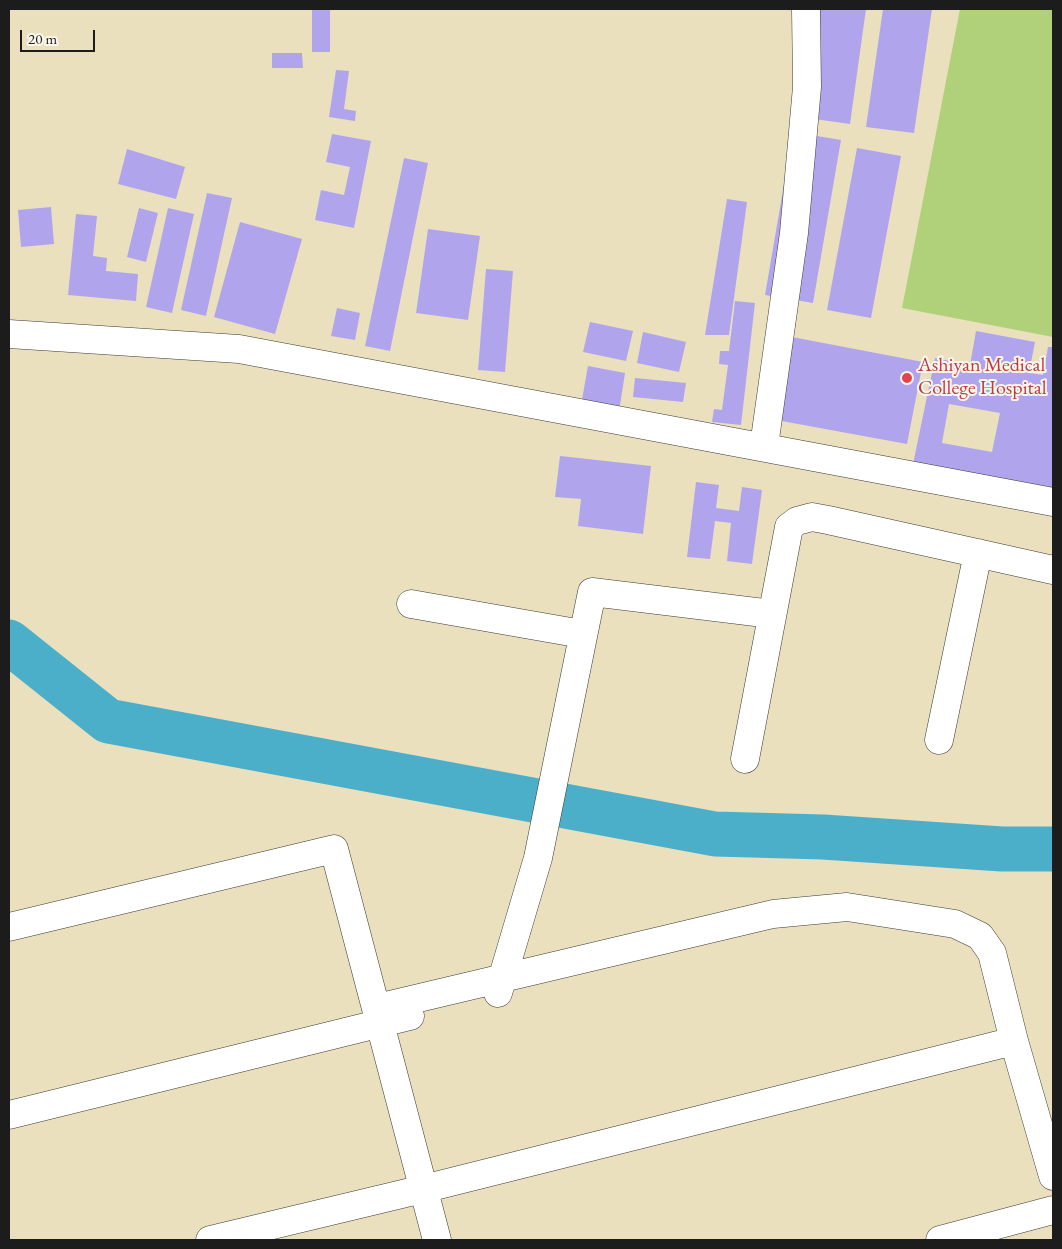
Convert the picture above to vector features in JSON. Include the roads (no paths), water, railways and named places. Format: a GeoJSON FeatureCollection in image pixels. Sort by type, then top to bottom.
{"type":"FeatureCollection","features":[{"type":"Feature","properties":{"kind":"street"},"geometry":{"type":"LineString","coordinates":[[764,446],[794,232],[807,87],[806,9]]}},
{"type":"Feature","properties":{"kind":"street"},"geometry":{"type":"LineString","coordinates":[[9,334],[239,349],[764,446],[1053,502]]}},
{"type":"Feature","properties":{"kind":"street"},"geometry":{"type":"LineString","coordinates":[[745,759],[789,527],[798,521],[812,517],[828,520],[1053,570]]}},
{"type":"Feature","properties":{"kind":"street"},"geometry":{"type":"LineString","coordinates":[[939,740],[978,553]]}},
{"type":"Feature","properties":{"kind":"street"},"geometry":{"type":"LineString","coordinates":[[497,994],[538,858],[592,592],[772,614]]}},
{"type":"Feature","properties":{"kind":"street"},"geometry":{"type":"LineString","coordinates":[[411,604],[582,634]]}},
{"type":"Feature","properties":{"kind":"street"},"geometry":{"type":"LineString","coordinates":[[9,927],[334,849],[380,1015],[437,1240]]}},
{"type":"Feature","properties":{"kind":"street"},"geometry":{"type":"LineString","coordinates":[[9,1115],[380,1015],[773,914],[847,907],[955,924],[980,936],[992,953],[1014,1041],[1053,1176]]}},
{"type":"Feature","properties":{"kind":"street"},"geometry":{"type":"LineString","coordinates":[[380,1015],[497,994],[788,923]]}},
{"type":"Feature","properties":{"kind":"street"},"geometry":{"type":"LineString","coordinates":[[210,1240],[423,1189],[1014,1041]]}},
{"type":"Feature","properties":{"kind":"street"},"geometry":{"type":"LineString","coordinates":[[940,1240],[1053,1210]]}},
{"type":"Feature","properties":{"kind":"waterway"},"geometry":{"type":"LineString","coordinates":[[9,642],[108,721],[715,834],[823,837],[1002,849],[1053,849]]}},
{"type":"Feature","properties":{"kind":"place","name":"Ashiyan Medical College Hospital"},"geometry":{"type":"Point","coordinates":[907,378]}}]}
